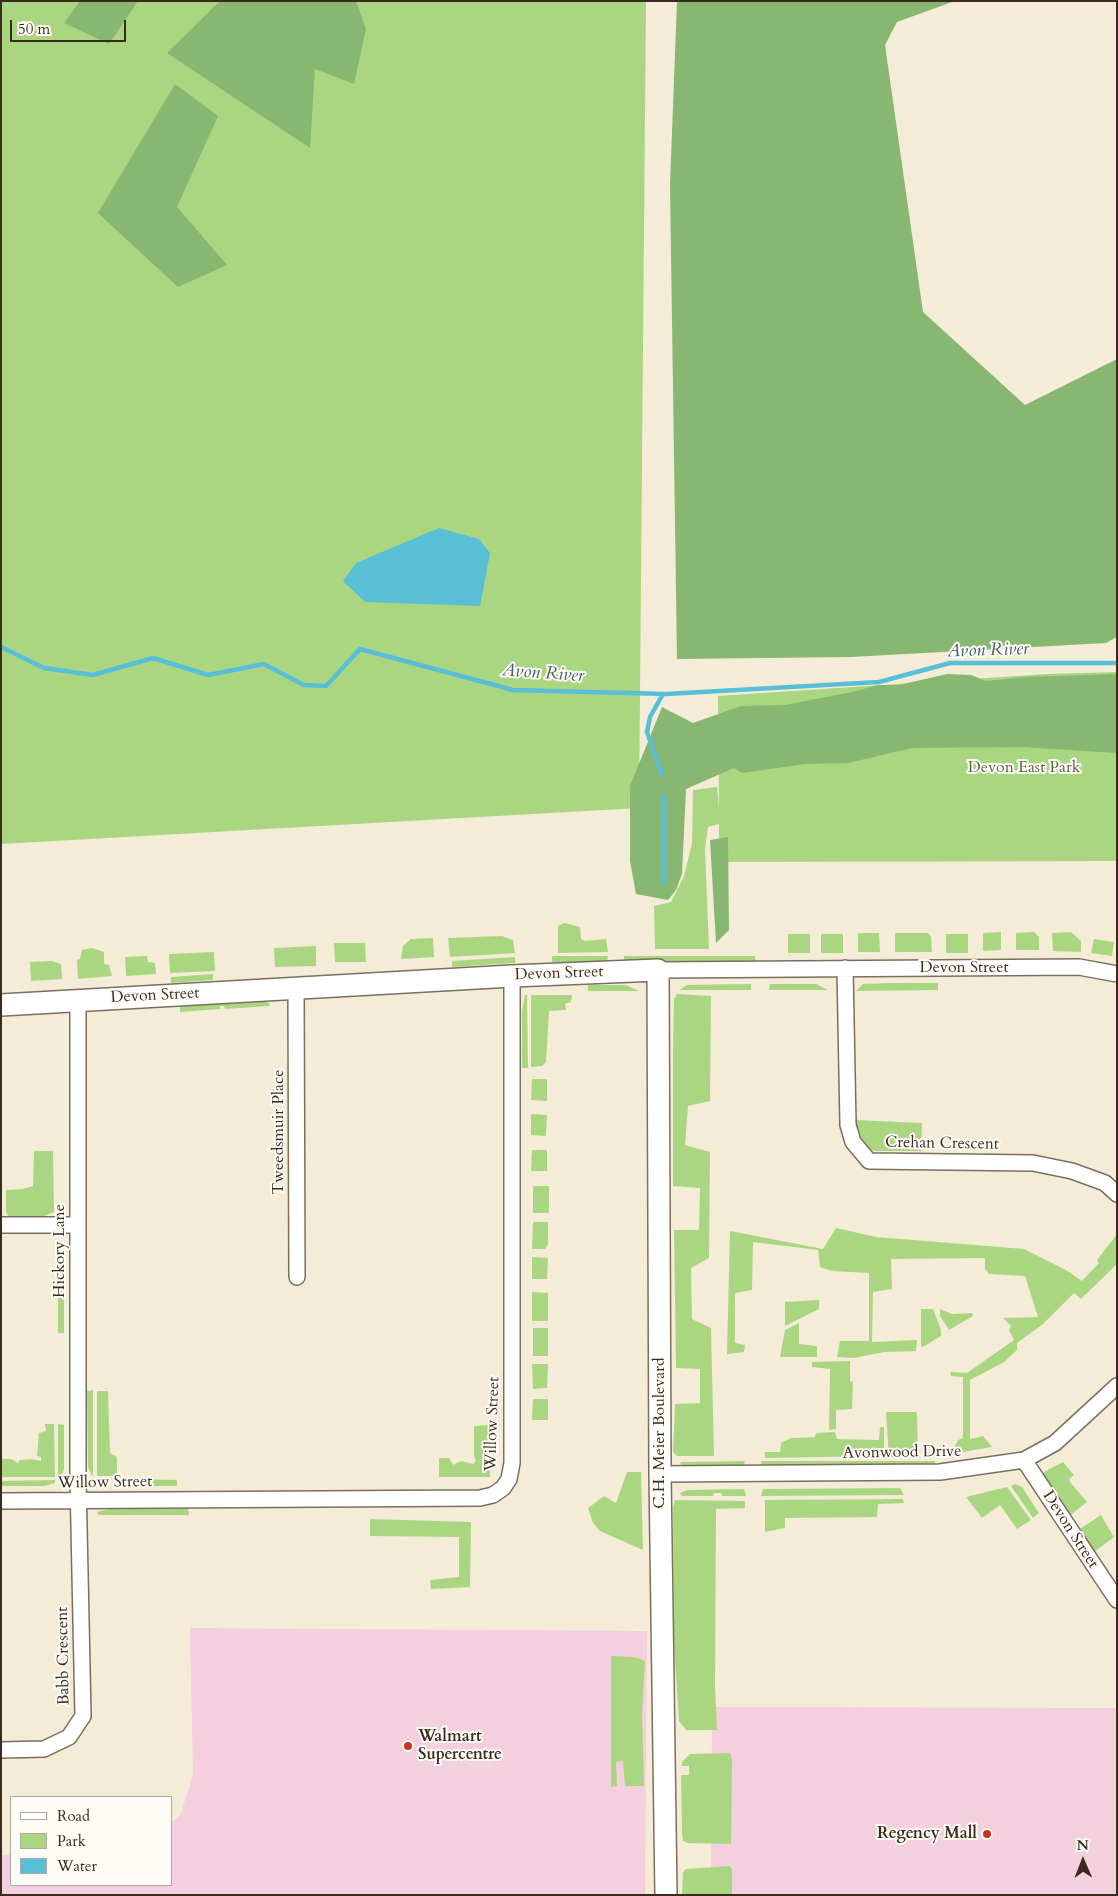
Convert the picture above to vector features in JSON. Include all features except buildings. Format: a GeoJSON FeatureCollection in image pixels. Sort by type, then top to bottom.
{"type":"FeatureCollection","features":[{"type":"Feature","properties":{"kind":"street","name":"Devon Street"},"geometry":{"type":"LineString","coordinates":[[1,1005],[512,976],[658,970],[1079,967],[1117,974]]}},
{"type":"Feature","properties":{"kind":"street","name":"Crehan Crescent"},"geometry":{"type":"LineString","coordinates":[[845,968],[848,1125],[853,1142],[870,1161],[1033,1163],[1072,1171],[1104,1183],[1117,1194]]}},
{"type":"Feature","properties":{"kind":"street","name":"C.H. Meier Boulevard"},"geometry":{"type":"LineString","coordinates":[[658,970],[660,1474],[666,1895]]}},
{"type":"Feature","properties":{"kind":"street","name":"Willow Street"},"geometry":{"type":"LineString","coordinates":[[1,1501],[480,1498],[493,1495],[503,1488],[509,1479],[512,1463],[512,976]]}},
{"type":"Feature","properties":{"kind":"street","name":"Tweedsmuir Place"},"geometry":{"type":"LineString","coordinates":[[296,988],[297,1276]]}},
{"type":"Feature","properties":{"kind":"street","name":"Hickory Lane"},"geometry":{"type":"LineString","coordinates":[[78,1001],[78,1500]]}},
{"type":"Feature","properties":{"kind":"street"},"geometry":{"type":"LineString","coordinates":[[1,1226],[77,1225]]}},
{"type":"Feature","properties":{"kind":"street","name":"Avonwood Drive"},"geometry":{"type":"LineString","coordinates":[[660,1474],[940,1472],[1024,1460],[1055,1443],[1117,1386]]}},
{"type":"Feature","properties":{"kind":"street","name":"Devon Street"},"geometry":{"type":"LineString","coordinates":[[1024,1460],[1117,1600]]}},
{"type":"Feature","properties":{"kind":"street","name":"Babb Crescent"},"geometry":{"type":"LineString","coordinates":[[1,1750],[44,1749],[69,1737],[83,1716],[78,1500]]}},
{"type":"Feature","properties":{"kind":"shaded area"},"geometry":{"type":"Polygon","coordinates":[[[190,1628],[647,1631],[645,1895],[1,1895],[1,1855],[10,1855],[10,1886],[172,1886],[172,1821],[180,1816],[193,1775],[190,1628]]]}},
{"type":"Feature","properties":{"kind":"shaded area"},"geometry":{"type":"Polygon","coordinates":[[[712,1707],[1117,1708],[1117,1895],[711,1895],[712,1707]]]}},
{"type":"Feature","properties":{"kind":"green space"},"geometry":{"type":"Polygon","coordinates":[[[1,1],[646,1],[639,808],[1,844],[1,1]]]}},
{"type":"Feature","properties":{"kind":"green space"},"geometry":{"type":"Polygon","coordinates":[[[80,1],[138,1],[109,44],[64,23],[80,1]]]}},
{"type":"Feature","properties":{"kind":"green space"},"geometry":{"type":"Polygon","coordinates":[[[220,1],[356,1],[366,29],[354,84],[315,69],[310,148],[167,53],[220,1]]]}},
{"type":"Feature","properties":{"kind":"green space"},"geometry":{"type":"Polygon","coordinates":[[[677,1],[955,1],[897,22],[885,45],[923,312],[1025,405],[1117,359],[1117,637],[1106,643],[851,657],[677,659],[670,185],[677,1]]]}},
{"type":"Feature","properties":{"kind":"green space"},"geometry":{"type":"Polygon","coordinates":[[[175,84],[218,116],[177,207],[227,265],[178,287],[98,213],[175,84]]]}},
{"type":"Feature","properties":{"kind":"green space","name":"Devon East Park"},"geometry":{"type":"Polygon","coordinates":[[[1117,672],[1117,861],[719,862],[719,824],[708,827],[705,849],[709,949],[655,949],[654,906],[671,902],[684,876],[692,843],[693,790],[717,787],[719,807],[718,696],[1046,674],[1117,672]]]}},
{"type":"Feature","properties":{"kind":"green space"},"geometry":{"type":"Polygon","coordinates":[[[947,674],[971,675],[986,681],[1024,677],[1117,674],[1117,753],[1021,747],[912,748],[848,763],[805,764],[742,773],[734,768],[686,789],[682,874],[676,890],[668,900],[636,894],[630,861],[630,786],[662,707],[693,723],[741,706],[785,705],[878,685],[899,685],[947,674]]]}},
{"type":"Feature","properties":{"kind":"green space"},"geometry":{"type":"Polygon","coordinates":[[[728,837],[729,930],[716,943],[710,840],[728,837]]]}},
{"type":"Feature","properties":{"kind":"green space"},"geometry":{"type":"Polygon","coordinates":[[[564,923],[580,927],[581,939],[585,941],[606,939],[608,952],[558,953],[558,926],[564,923]]]}},
{"type":"Feature","properties":{"kind":"green space"},"geometry":{"type":"Polygon","coordinates":[[[1001,932],[1001,950],[983,951],[983,933],[1001,932]]]}},
{"type":"Feature","properties":{"kind":"green space"},"geometry":{"type":"Polygon","coordinates":[[[1034,932],[1039,937],[1039,950],[1016,950],[1016,933],[1034,932]]]}},
{"type":"Feature","properties":{"kind":"green space"},"geometry":{"type":"Polygon","coordinates":[[[1071,932],[1081,941],[1081,952],[1053,951],[1052,933],[1071,932]]]}},
{"type":"Feature","properties":{"kind":"green space"},"geometry":{"type":"Polygon","coordinates":[[[858,933],[879,933],[880,952],[858,952],[858,933]]]}},
{"type":"Feature","properties":{"kind":"green space"},"geometry":{"type":"Polygon","coordinates":[[[895,933],[927,933],[931,936],[932,952],[895,952],[895,933]]]}},
{"type":"Feature","properties":{"kind":"green space"},"geometry":{"type":"Polygon","coordinates":[[[788,934],[810,934],[810,953],[788,953],[788,934]]]}},
{"type":"Feature","properties":{"kind":"green space"},"geometry":{"type":"Polygon","coordinates":[[[821,934],[843,934],[843,953],[821,953],[821,934]]]}},
{"type":"Feature","properties":{"kind":"green space"},"geometry":{"type":"Polygon","coordinates":[[[946,934],[968,934],[968,953],[946,953],[946,934]]]}},
{"type":"Feature","properties":{"kind":"green space"},"geometry":{"type":"Polygon","coordinates":[[[502,936],[513,940],[515,953],[450,957],[448,938],[502,936]]]}},
{"type":"Feature","properties":{"kind":"green space"},"geometry":{"type":"Polygon","coordinates":[[[433,938],[434,957],[401,959],[403,946],[411,939],[433,938]]]}},
{"type":"Feature","properties":{"kind":"green space"},"geometry":{"type":"Polygon","coordinates":[[[1094,939],[1114,942],[1112,956],[1091,953],[1094,939]]]}},
{"type":"Feature","properties":{"kind":"green space"},"geometry":{"type":"Polygon","coordinates":[[[334,943],[365,943],[366,962],[335,962],[334,943]]]}},
{"type":"Feature","properties":{"kind":"green space"},"geometry":{"type":"Polygon","coordinates":[[[316,946],[316,966],[275,967],[274,948],[316,946]]]}},
{"type":"Feature","properties":{"kind":"green space"},"geometry":{"type":"Polygon","coordinates":[[[92,948],[104,952],[104,964],[109,965],[112,976],[78,979],[77,960],[80,959],[82,950],[92,948]]]}},
{"type":"Feature","properties":{"kind":"green space"},"geometry":{"type":"Polygon","coordinates":[[[214,952],[215,971],[170,973],[169,954],[214,952]]]}},
{"type":"Feature","properties":{"kind":"green space"},"geometry":{"type":"Polygon","coordinates":[[[147,956],[148,962],[155,963],[156,974],[126,976],[125,957],[147,956]]]}},
{"type":"Feature","properties":{"kind":"green space"},"geometry":{"type":"Polygon","coordinates":[[[552,956],[608,956],[607,962],[552,962],[552,956]]]}},
{"type":"Feature","properties":{"kind":"green space"},"geometry":{"type":"Polygon","coordinates":[[[624,956],[755,956],[756,963],[624,962],[624,956]]]}},
{"type":"Feature","properties":{"kind":"green space"},"geometry":{"type":"Polygon","coordinates":[[[515,957],[515,963],[452,967],[452,961],[515,957]]]}},
{"type":"Feature","properties":{"kind":"green space"},"geometry":{"type":"Polygon","coordinates":[[[52,961],[61,964],[62,979],[31,981],[30,962],[52,961]]]}},
{"type":"Feature","properties":{"kind":"green space"},"geometry":{"type":"Polygon","coordinates":[[[213,974],[213,980],[171,983],[171,977],[213,974]]]}},
{"type":"Feature","properties":{"kind":"green space"},"geometry":{"type":"Polygon","coordinates":[[[938,983],[938,990],[856,991],[863,984],[938,983]]]}},
{"type":"Feature","properties":{"kind":"green space"},"geometry":{"type":"Polygon","coordinates":[[[751,984],[751,990],[679,990],[687,985],[751,984]]]}},
{"type":"Feature","properties":{"kind":"green space"},"geometry":{"type":"Polygon","coordinates":[[[770,984],[816,984],[828,990],[769,990],[770,984]]]}},
{"type":"Feature","properties":{"kind":"green space"},"geometry":{"type":"Polygon","coordinates":[[[588,985],[626,985],[639,991],[588,991],[588,985]]]}},
{"type":"Feature","properties":{"kind":"green space"},"geometry":{"type":"Polygon","coordinates":[[[677,994],[711,996],[710,1101],[688,1106],[685,1145],[710,1152],[709,1258],[691,1268],[692,1319],[711,1328],[714,1456],[677,1456],[673,1452],[675,1404],[700,1403],[700,1369],[676,1368],[674,1230],[699,1230],[700,1188],[673,1186],[674,999],[677,994]]]}},
{"type":"Feature","properties":{"kind":"green space"},"geometry":{"type":"Polygon","coordinates":[[[525,995],[527,995],[528,1068],[522,1068],[522,1011],[525,995]]]}},
{"type":"Feature","properties":{"kind":"green space"},"geometry":{"type":"Polygon","coordinates":[[[531,995],[572,995],[571,1002],[565,1004],[566,1010],[549,1011],[546,1062],[542,1066],[531,1067],[531,995]]]}},
{"type":"Feature","properties":{"kind":"green space"},"geometry":{"type":"Polygon","coordinates":[[[262,1001],[269,1003],[270,1006],[225,1009],[224,1006],[220,1006],[220,1009],[180,1012],[180,1006],[262,1001]]]}},
{"type":"Feature","properties":{"kind":"green space"},"geometry":{"type":"Polygon","coordinates":[[[532,1079],[547,1079],[547,1101],[531,1100],[532,1079]]]}},
{"type":"Feature","properties":{"kind":"green space"},"geometry":{"type":"Polygon","coordinates":[[[531,1114],[547,1115],[546,1136],[531,1135],[531,1114]]]}},
{"type":"Feature","properties":{"kind":"green space"},"geometry":{"type":"Polygon","coordinates":[[[854,1120],[922,1123],[921,1151],[874,1151],[859,1142],[854,1120]]]}},
{"type":"Feature","properties":{"kind":"green space"},"geometry":{"type":"Polygon","coordinates":[[[532,1150],[547,1150],[547,1171],[531,1171],[532,1150]]]}},
{"type":"Feature","properties":{"kind":"green space"},"geometry":{"type":"Polygon","coordinates":[[[34,1151],[53,1151],[54,1212],[44,1216],[8,1216],[6,1211],[6,1190],[23,1189],[33,1186],[34,1151]]]}},
{"type":"Feature","properties":{"kind":"green space"},"geometry":{"type":"Polygon","coordinates":[[[533,1186],[549,1186],[549,1213],[533,1213],[533,1186]]]}},
{"type":"Feature","properties":{"kind":"green space"},"geometry":{"type":"Polygon","coordinates":[[[533,1222],[548,1222],[548,1244],[545,1249],[532,1249],[533,1222]]]}},
{"type":"Feature","properties":{"kind":"green space"},"geometry":{"type":"Polygon","coordinates":[[[836,1228],[876,1237],[1024,1249],[1066,1270],[1082,1281],[1099,1263],[1097,1260],[1117,1234],[1117,1264],[1081,1299],[1074,1293],[1043,1324],[1017,1343],[1017,1350],[1004,1362],[970,1380],[970,1439],[983,1436],[992,1447],[951,1454],[958,1440],[963,1438],[963,1377],[951,1376],[950,1372],[967,1373],[1014,1340],[1009,1330],[1011,1326],[1003,1318],[1038,1317],[1025,1276],[989,1274],[985,1269],[985,1258],[891,1259],[892,1289],[873,1292],[872,1342],[917,1340],[916,1351],[884,1352],[854,1358],[837,1357],[840,1341],[869,1341],[869,1273],[832,1271],[820,1267],[818,1250],[753,1242],[752,1290],[735,1293],[735,1343],[745,1345],[744,1352],[727,1354],[730,1231],[823,1249],[836,1228]]]}},
{"type":"Feature","properties":{"kind":"green space"},"geometry":{"type":"Polygon","coordinates":[[[58,1245],[64,1257],[64,1333],[58,1333],[58,1297],[61,1297],[61,1292],[58,1292],[58,1245]]]}},
{"type":"Feature","properties":{"kind":"green space"},"geometry":{"type":"Polygon","coordinates":[[[532,1257],[548,1258],[547,1279],[532,1279],[532,1257]]]}},
{"type":"Feature","properties":{"kind":"green space"},"geometry":{"type":"Polygon","coordinates":[[[532,1292],[548,1293],[548,1321],[532,1321],[532,1292]]]}},
{"type":"Feature","properties":{"kind":"green space"},"geometry":{"type":"Polygon","coordinates":[[[819,1300],[819,1309],[785,1326],[785,1302],[819,1300]]]}},
{"type":"Feature","properties":{"kind":"green space"},"geometry":{"type":"Polygon","coordinates":[[[921,1309],[933,1309],[941,1330],[941,1336],[923,1347],[921,1346],[921,1309]]]}},
{"type":"Feature","properties":{"kind":"green space"},"geometry":{"type":"Polygon","coordinates":[[[940,1309],[952,1314],[972,1313],[973,1316],[949,1330],[940,1316],[940,1309]]]}},
{"type":"Feature","properties":{"kind":"green space"},"geometry":{"type":"Polygon","coordinates":[[[799,1323],[799,1344],[817,1346],[817,1357],[780,1357],[785,1330],[799,1323]]]}},
{"type":"Feature","properties":{"kind":"green space"},"geometry":{"type":"Polygon","coordinates":[[[533,1328],[548,1328],[548,1356],[533,1356],[533,1328]]]}},
{"type":"Feature","properties":{"kind":"green space"},"geometry":{"type":"Polygon","coordinates":[[[850,1361],[850,1381],[853,1382],[852,1409],[836,1410],[836,1429],[829,1430],[830,1369],[812,1367],[812,1362],[850,1361]]]}},
{"type":"Feature","properties":{"kind":"green space"},"geometry":{"type":"Polygon","coordinates":[[[532,1364],[548,1364],[547,1388],[533,1389],[532,1364]]]}},
{"type":"Feature","properties":{"kind":"green space"},"geometry":{"type":"Polygon","coordinates":[[[93,1390],[92,1476],[88,1467],[87,1391],[93,1390]]]}},
{"type":"Feature","properties":{"kind":"green space"},"geometry":{"type":"Polygon","coordinates":[[[97,1391],[108,1391],[110,1453],[117,1457],[117,1476],[97,1476],[97,1391]]]}},
{"type":"Feature","properties":{"kind":"green space"},"geometry":{"type":"Polygon","coordinates":[[[533,1399],[548,1399],[548,1420],[532,1420],[533,1399]]]}},
{"type":"Feature","properties":{"kind":"green space"},"geometry":{"type":"Polygon","coordinates":[[[886,1412],[917,1412],[918,1457],[889,1457],[886,1412]]]}},
{"type":"Feature","properties":{"kind":"green space"},"geometry":{"type":"Polygon","coordinates":[[[45,1424],[54,1424],[55,1477],[1,1477],[1,1459],[11,1459],[18,1463],[20,1460],[31,1459],[41,1461],[41,1457],[37,1456],[39,1433],[46,1431],[45,1424]]]}},
{"type":"Feature","properties":{"kind":"green space"},"geometry":{"type":"Polygon","coordinates":[[[58,1424],[64,1425],[64,1469],[61,1477],[58,1477],[58,1424]]]}},
{"type":"Feature","properties":{"kind":"green space"},"geometry":{"type":"Polygon","coordinates":[[[489,1425],[490,1477],[439,1477],[439,1458],[449,1458],[453,1465],[461,1461],[473,1464],[476,1461],[474,1456],[474,1426],[489,1425]]]}},
{"type":"Feature","properties":{"kind":"green space"},"geometry":{"type":"Polygon","coordinates":[[[880,1427],[884,1427],[884,1456],[765,1458],[765,1452],[780,1452],[781,1443],[791,1438],[815,1437],[816,1433],[835,1432],[837,1439],[879,1440],[880,1427]]]}},
{"type":"Feature","properties":{"kind":"green space"},"geometry":{"type":"Polygon","coordinates":[[[745,1461],[743,1468],[687,1468],[680,1464],[681,1462],[745,1461]]]}},
{"type":"Feature","properties":{"kind":"green space"},"geometry":{"type":"Polygon","coordinates":[[[761,1461],[935,1461],[935,1464],[934,1467],[762,1468],[761,1461]]]}},
{"type":"Feature","properties":{"kind":"green space"},"geometry":{"type":"Polygon","coordinates":[[[1063,1462],[1074,1475],[1069,1479],[1070,1482],[1087,1502],[1068,1517],[1044,1478],[1044,1472],[1063,1462]]]}},
{"type":"Feature","properties":{"kind":"green space"},"geometry":{"type":"Polygon","coordinates":[[[627,1472],[641,1472],[643,1550],[600,1531],[593,1523],[588,1508],[604,1496],[616,1503],[627,1472]]]}},
{"type":"Feature","properties":{"kind":"green space"},"geometry":{"type":"Polygon","coordinates":[[[132,1479],[177,1480],[177,1486],[133,1486],[132,1479]]]}},
{"type":"Feature","properties":{"kind":"green space"},"geometry":{"type":"Polygon","coordinates":[[[55,1480],[55,1483],[45,1486],[1,1486],[1,1481],[55,1480]]]}},
{"type":"Feature","properties":{"kind":"green space"},"geometry":{"type":"Polygon","coordinates":[[[1016,1484],[1022,1487],[1039,1513],[1033,1518],[1011,1486],[1016,1484]]]}},
{"type":"Feature","properties":{"kind":"green space"},"geometry":{"type":"Polygon","coordinates":[[[1007,1487],[1031,1520],[1017,1529],[1000,1505],[982,1518],[966,1497],[1007,1487]]]}},
{"type":"Feature","properties":{"kind":"green space"},"geometry":{"type":"Polygon","coordinates":[[[900,1488],[904,1495],[761,1496],[763,1489],[900,1488]]]}},
{"type":"Feature","properties":{"kind":"green space"},"geometry":{"type":"Polygon","coordinates":[[[744,1489],[746,1496],[722,1496],[721,1493],[714,1493],[713,1496],[682,1496],[680,1493],[687,1490],[744,1489]]]}},
{"type":"Feature","properties":{"kind":"green space"},"geometry":{"type":"Polygon","coordinates":[[[903,1499],[904,1503],[878,1504],[877,1517],[785,1518],[785,1528],[765,1532],[765,1500],[903,1499]]]}},
{"type":"Feature","properties":{"kind":"green space"},"geometry":{"type":"Polygon","coordinates":[[[675,1500],[745,1501],[745,1508],[716,1509],[715,1685],[717,1730],[686,1730],[679,1721],[674,1646],[673,1508],[675,1500]]]}},
{"type":"Feature","properties":{"kind":"green space"},"geometry":{"type":"Polygon","coordinates":[[[108,1509],[188,1509],[189,1515],[98,1515],[97,1512],[108,1509]]]}},
{"type":"Feature","properties":{"kind":"green space"},"geometry":{"type":"Polygon","coordinates":[[[1101,1515],[1114,1537],[1093,1553],[1077,1531],[1101,1515]]]}},
{"type":"Feature","properties":{"kind":"green space"},"geometry":{"type":"Polygon","coordinates":[[[370,1519],[471,1522],[470,1587],[431,1589],[430,1580],[459,1577],[459,1537],[370,1536],[370,1519]]]}},
{"type":"Feature","properties":{"kind":"green space"},"geometry":{"type":"Polygon","coordinates":[[[611,1656],[634,1657],[645,1661],[642,1712],[644,1786],[625,1786],[623,1761],[616,1762],[617,1786],[611,1787],[611,1656]]]}},
{"type":"Feature","properties":{"kind":"green space"},"geometry":{"type":"Polygon","coordinates":[[[730,1753],[732,1760],[731,1844],[688,1843],[683,1841],[681,1775],[689,1775],[689,1766],[682,1766],[682,1762],[690,1754],[730,1753]]]}},
{"type":"Feature","properties":{"kind":"green space"},"geometry":{"type":"Polygon","coordinates":[[[729,1866],[732,1869],[732,1895],[682,1895],[683,1872],[686,1869],[729,1866]]]}},
{"type":"Feature","properties":{"kind":"water"},"geometry":{"type":"Polygon","coordinates":[[[439,528],[479,539],[490,553],[480,606],[365,602],[343,581],[356,563],[439,528]]]}},
{"type":"Feature","properties":{"kind":"waterway","name":"Avon River"},"geometry":{"type":"LineString","coordinates":[[1,647],[44,668],[93,675],[153,658],[208,675],[264,664],[304,685],[326,686],[360,649],[513,690],[666,694],[879,682],[950,663],[1117,663]]}},
{"type":"Feature","properties":{"kind":"waterway"},"geometry":{"type":"LineString","coordinates":[[662,775],[647,732],[650,717],[663,694]]}},
{"type":"Feature","properties":{"kind":"waterway"},"geometry":{"type":"LineString","coordinates":[[664,796],[664,883]]}},
{"type":"Feature","properties":{"kind":"place","name":"Walmart Supercentre"},"geometry":{"type":"Point","coordinates":[408,1746]}},
{"type":"Feature","properties":{"kind":"place","name":"Regency Mall"},"geometry":{"type":"Point","coordinates":[987,1834]}}]}
